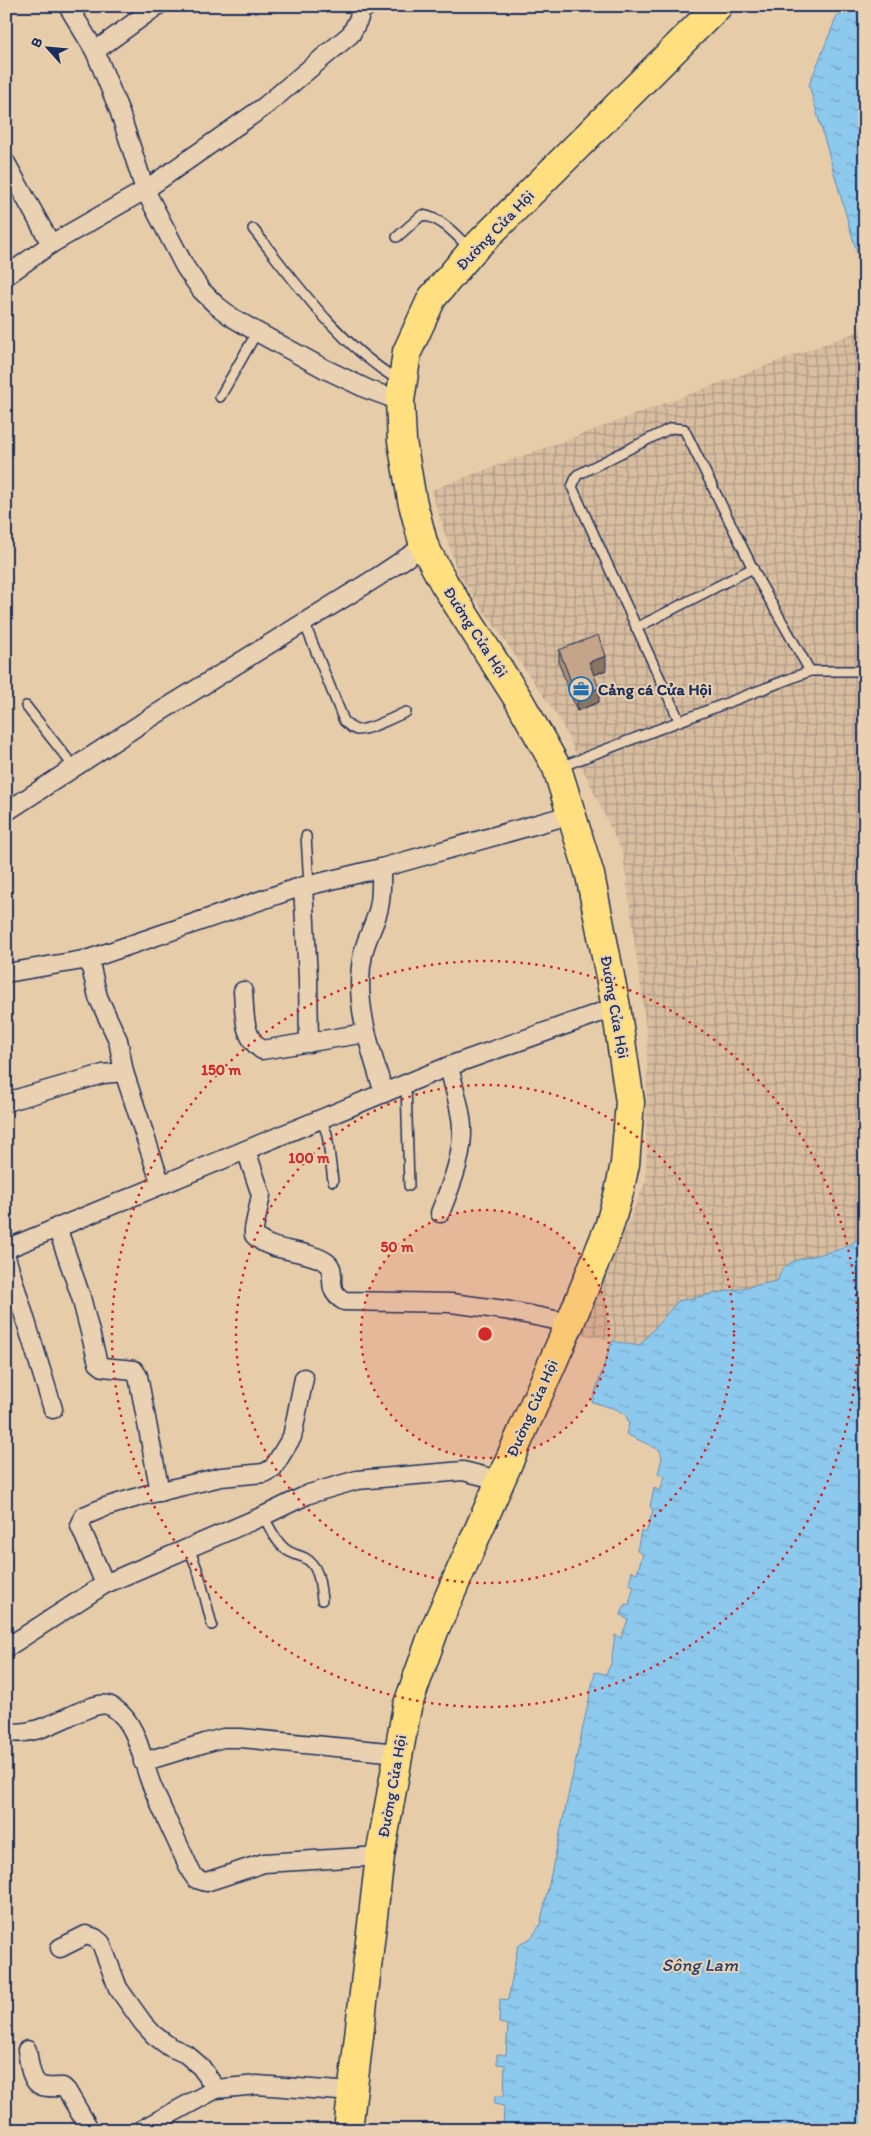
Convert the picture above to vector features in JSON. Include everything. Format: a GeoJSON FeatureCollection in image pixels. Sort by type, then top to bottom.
{"type":"FeatureCollection","features":[{"type":"Feature","properties":{"kind":"main road","name":"Đường Cửa Hội"},"geometry":{"type":"LineString","coordinates":[[348,2130],[380,1856],[407,1707],[421,1663],[499,1480],[567,1330],[608,1227],[619,1192],[625,1164],[630,1102],[616,1008],[590,875],[573,814],[557,768],[520,702],[444,583],[421,535],[402,441],[402,392],[407,352],[432,298],[472,251],[718,6]]}},
{"type":"Feature","properties":{"kind":"street"},"geometry":{"type":"LineString","coordinates":[[68,6],[95,51],[119,110],[146,190],[185,267],[201,290],[233,318],[325,369],[367,389],[402,392]]}},
{"type":"Feature","properties":{"kind":"street"},"geometry":{"type":"LineString","coordinates":[[95,51],[157,6]]}},
{"type":"Feature","properties":{"kind":"street"},"geometry":{"type":"LineString","coordinates":[[6,276],[52,244],[146,190],[264,106],[351,34],[360,12]]}},
{"type":"Feature","properties":{"kind":"street"},"geometry":{"type":"LineString","coordinates":[[6,163],[52,244]]}},
{"type":"Feature","properties":{"kind":"street"},"geometry":{"type":"LineString","coordinates":[[6,812],[304,622],[421,535]]}},
{"type":"Feature","properties":{"kind":"street"},"geometry":{"type":"LineString","coordinates":[[6,973],[89,958],[234,908],[306,886],[381,868],[573,814]]}},
{"type":"Feature","properties":{"kind":"street"},"geometry":{"type":"LineString","coordinates":[[381,868],[382,889],[379,907],[363,952],[359,980],[366,1033],[384,1093]]}},
{"type":"Feature","properties":{"kind":"street"},"geometry":{"type":"LineString","coordinates":[[306,886],[309,1043]]}},
{"type":"Feature","properties":{"kind":"street"},"geometry":{"type":"LineString","coordinates":[[89,958],[98,997],[118,1040],[124,1072],[161,1185]]}},
{"type":"Feature","properties":{"kind":"street"},"geometry":{"type":"LineString","coordinates":[[243,991],[248,1034],[253,1044],[262,1050],[366,1033]]}},
{"type":"Feature","properties":{"kind":"street"},"geometry":{"type":"LineString","coordinates":[[6,1249],[449,1066],[616,1008]]}},
{"type":"Feature","properties":{"kind":"street"},"geometry":{"type":"LineString","coordinates":[[440,1214],[456,1173],[461,1153],[462,1126],[449,1066]]}},
{"type":"Feature","properties":{"kind":"street"},"geometry":{"type":"LineString","coordinates":[[6,1102],[103,1074],[124,1072]]}},
{"type":"Feature","properties":{"kind":"street"},"geometry":{"type":"LineString","coordinates":[[246,1150],[261,1196],[254,1235],[264,1242],[324,1261],[332,1270],[332,1289],[334,1294],[344,1301],[451,1303],[505,1310],[567,1330]]}},
{"type":"Feature","properties":{"kind":"street"},"geometry":{"type":"LineString","coordinates":[[57,1227],[81,1297],[98,1362],[103,1368],[134,1370],[138,1376],[160,1492]]}},
{"type":"Feature","properties":{"kind":"street"},"geometry":{"type":"LineString","coordinates":[[6,1257],[53,1409]]}},
{"type":"Feature","properties":{"kind":"street"},"geometry":{"type":"LineString","coordinates":[[105,1584],[80,1526],[84,1516],[105,1507],[160,1492],[221,1477],[264,1473],[272,1468],[292,1437],[304,1378]]}},
{"type":"Feature","properties":{"kind":"street"},"geometry":{"type":"LineString","coordinates":[[6,1648],[105,1584],[263,1516],[309,1494],[357,1480],[463,1471],[499,1480]]}},
{"type":"Feature","properties":{"kind":"street"},"geometry":{"type":"LineString","coordinates":[[6,1731],[14,1733],[34,1730],[97,1705],[113,1707],[134,1731],[151,1785],[191,1872],[201,1882],[217,1879],[264,1863],[380,1856]]}},
{"type":"Feature","properties":{"kind":"street"},"geometry":{"type":"LineString","coordinates":[[143,1762],[223,1738],[241,1738],[398,1753]]}},
{"type":"Feature","properties":{"kind":"street"},"geometry":{"type":"LineString","coordinates":[[60,1948],[86,1935],[95,1938],[101,1943],[118,1988],[127,2002],[154,2035],[186,2054],[201,2067],[216,2089]]}},
{"type":"Feature","properties":{"kind":"street"},"geometry":{"type":"LineString","coordinates":[[27,2050],[32,2076],[43,2087],[63,2087],[90,2130]]}},
{"type":"Feature","properties":{"kind":"street"},"geometry":{"type":"LineString","coordinates":[[141,2130],[216,2089],[257,2085],[353,2092]]}},
{"type":"Feature","properties":{"kind":"lane"},"geometry":{"type":"LineString","coordinates":[[360,12],[377,6]]}},
{"type":"Feature","properties":{"kind":"lane"},"geometry":{"type":"LineString","coordinates":[[398,237],[422,215],[430,216],[450,228],[472,251]]}},
{"type":"Feature","properties":{"kind":"lane"},"geometry":{"type":"LineString","coordinates":[[253,229],[334,328],[402,392]]}},
{"type":"Feature","properties":{"kind":"lane"},"geometry":{"type":"LineString","coordinates":[[220,397],[256,332]]}},
{"type":"Feature","properties":{"kind":"lane"},"geometry":{"type":"LineString","coordinates":[[679,720],[572,487],[577,475],[671,428],[684,429],[753,568],[810,671]]}},
{"type":"Feature","properties":{"kind":"lane"},"geometry":{"type":"LineString","coordinates":[[636,628],[753,568]]}},
{"type":"Feature","properties":{"kind":"lane"},"geometry":{"type":"LineString","coordinates":[[304,622],[344,721],[351,728],[357,730],[367,728],[406,712]]}},
{"type":"Feature","properties":{"kind":"lane"},"geometry":{"type":"LineString","coordinates":[[557,768],[810,671],[865,671]]}},
{"type":"Feature","properties":{"kind":"lane"},"geometry":{"type":"LineString","coordinates":[[26,706],[74,767]]}},
{"type":"Feature","properties":{"kind":"lane"},"geometry":{"type":"LineString","coordinates":[[306,836],[306,886]]}},
{"type":"Feature","properties":{"kind":"lane"},"geometry":{"type":"LineString","coordinates":[[406,1084],[409,1186]]}},
{"type":"Feature","properties":{"kind":"lane"},"geometry":{"type":"LineString","coordinates":[[321,1119],[327,1134],[333,1181]]}},
{"type":"Feature","properties":{"kind":"lane"},"geometry":{"type":"LineString","coordinates":[[263,1516],[281,1546],[291,1554],[307,1559],[315,1568],[319,1578],[322,1600]]}},
{"type":"Feature","properties":{"kind":"lane"},"geometry":{"type":"LineString","coordinates":[[190,1548],[199,1574],[212,1625]]}},
{"type":"Feature","properties":{"kind":"shaded area","name":"Cảng cá Cửa Hội"},"geometry":{"type":"Polygon","coordinates":[[[865,329],[864,1230],[855,1242],[782,1270],[777,1281],[678,1301],[639,1346],[581,1334],[646,1181],[647,1036],[623,854],[559,718],[458,574],[431,490],[865,329]]]}},
{"type":"Feature","properties":{"kind":"water"},"geometry":{"type":"Polygon","coordinates":[[[841,6],[865,6],[865,281],[809,85],[841,6]]]}},
{"type":"Feature","properties":{"kind":"water","name":"Sông Lam"},"geometry":{"type":"Polygon","coordinates":[[[865,1228],[865,2130],[503,2130],[504,2106],[494,2104],[495,2096],[504,2096],[505,2065],[497,2064],[497,2054],[506,2055],[508,2025],[499,2023],[500,1999],[508,2000],[518,1946],[532,1937],[540,1925],[595,1672],[606,1674],[611,1664],[615,1635],[621,1638],[628,1620],[621,1615],[625,1604],[629,1605],[634,1586],[629,1584],[632,1571],[637,1573],[643,1554],[637,1551],[641,1531],[646,1533],[653,1510],[650,1507],[654,1488],[660,1491],[665,1476],[658,1474],[662,1458],[660,1450],[626,1434],[629,1424],[626,1415],[616,1409],[592,1402],[612,1341],[639,1346],[678,1301],[777,1281],[782,1270],[790,1263],[838,1250],[849,1245],[859,1238],[865,1228]]]}},
{"type":"Feature","properties":{"kind":"building"},"geometry":{"type":"Polygon","coordinates":[[[598,635],[606,656],[589,662],[599,688],[577,697],[559,650],[598,635]]]}},
{"type":"Feature","properties":{"kind":"place","name":"Cảng cá Cửa Hội"},"geometry":{"type":"Point","coordinates":[581,689]}}]}
